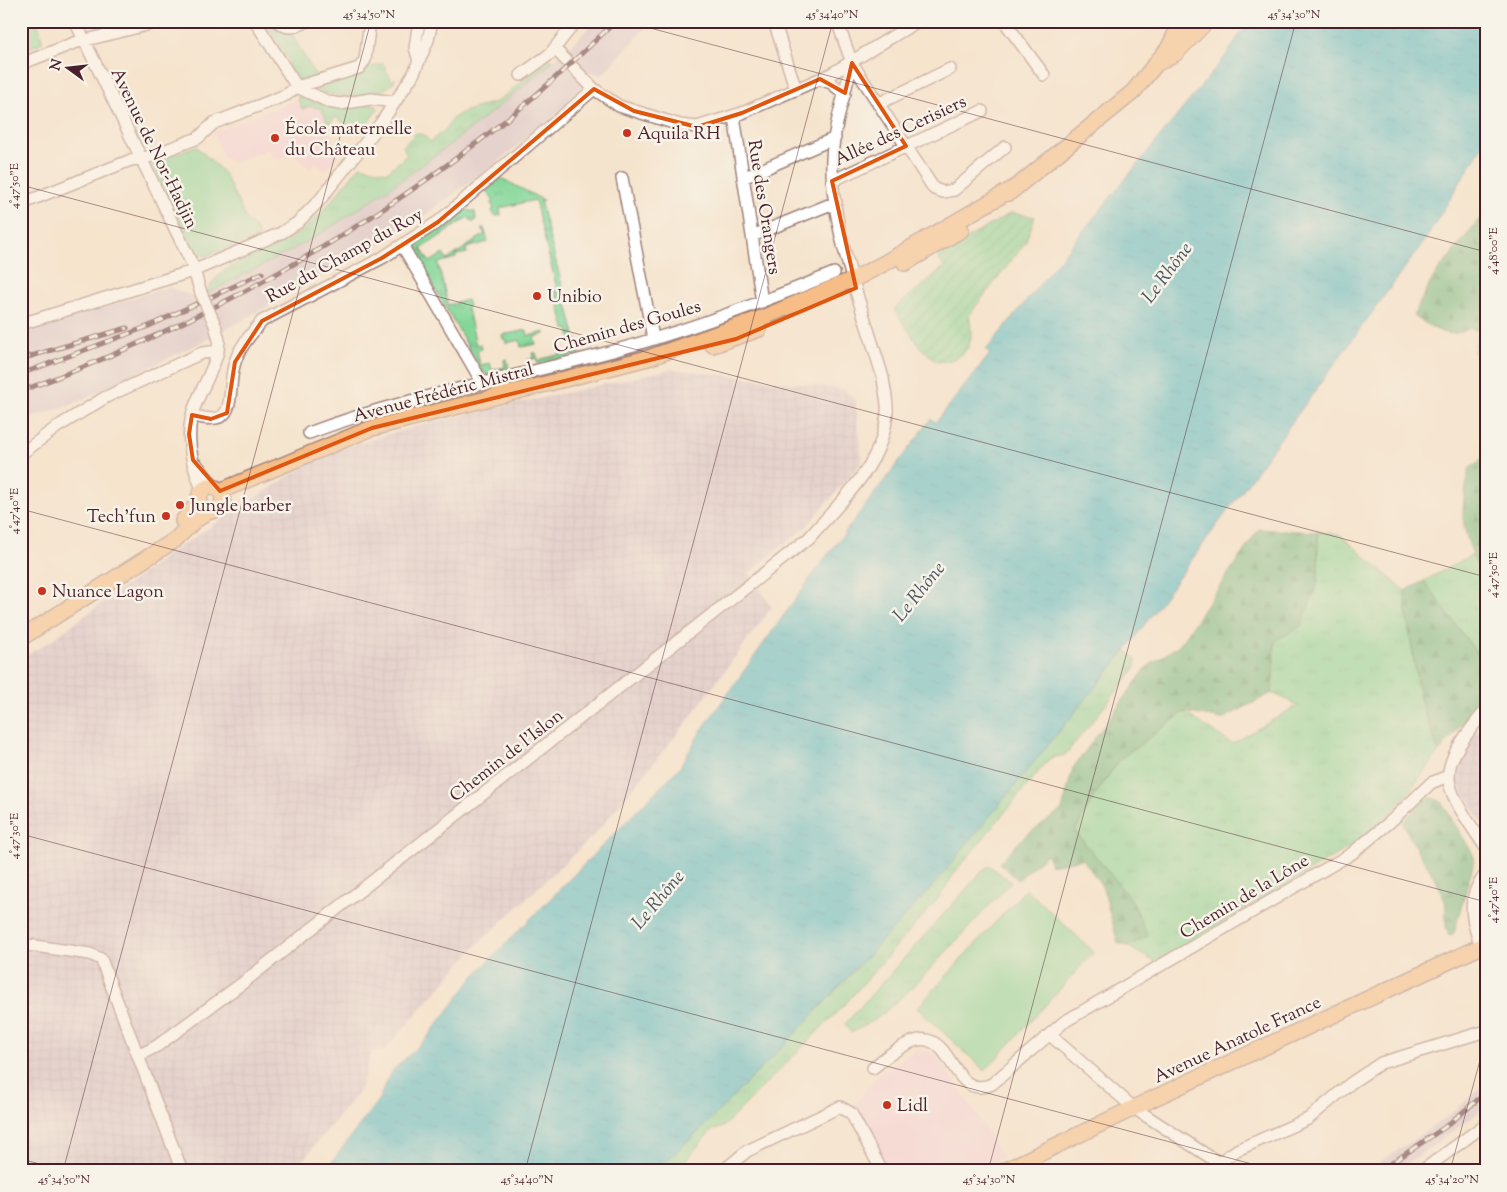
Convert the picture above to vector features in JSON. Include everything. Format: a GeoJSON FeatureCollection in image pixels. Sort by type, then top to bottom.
{"type":"FeatureCollection","features":[{"type":"Feature","properties":{"kind":"highway"},"geometry":{"type":"LineString","coordinates":[[1159,61],[1175,52],[1205,21]]}},
{"type":"Feature","properties":{"kind":"main road","name":"Avenue Frédéric Mistral"},"geometry":{"type":"LineString","coordinates":[[1116,105],[1148,64],[1171,21]]}},
{"type":"Feature","properties":{"kind":"main road","name":"Avenue Frédéric Mistral"},"geometry":{"type":"LineString","coordinates":[[212,497],[372,428],[648,358],[855,283],[1016,187],[1133,92],[1168,49],[1182,21]]}},
{"type":"Feature","properties":{"kind":"main road"},"geometry":{"type":"LineString","coordinates":[[21,629],[162,538],[212,497]]}},
{"type":"Feature","properties":{"kind":"main road"},"geometry":{"type":"LineString","coordinates":[[21,629],[143,560],[174,540],[194,520],[212,497]]}},
{"type":"Feature","properties":{"kind":"main road"},"geometry":{"type":"LineString","coordinates":[[143,560],[141,557],[159,545],[162,538]]}},
{"type":"Feature","properties":{"kind":"main road","name":"Avenue Anatole France"},"geometry":{"type":"LineString","coordinates":[[1004,1171],[1134,1108],[1483,945]]}},
{"type":"Feature","properties":{"kind":"street","name":"Avenue de Nor-Hadjin"},"geometry":{"type":"LineString","coordinates":[[75,21],[193,271],[215,325],[219,340],[218,351]]}},
{"type":"Feature","properties":{"kind":"street"},"geometry":{"type":"LineString","coordinates":[[21,64],[74,43],[163,21]]}},
{"type":"Feature","properties":{"kind":"street"},"geometry":{"type":"LineString","coordinates":[[255,21],[297,87],[329,102],[340,104],[376,99],[395,102]]}},
{"type":"Feature","properties":{"kind":"street"},"geometry":{"type":"LineString","coordinates":[[277,21],[285,28],[291,28],[308,21]]}},
{"type":"Feature","properties":{"kind":"street"},"geometry":{"type":"LineString","coordinates":[[21,204],[131,160],[198,138],[214,122],[286,95],[297,87],[359,68],[365,60],[370,21]]}},
{"type":"Feature","properties":{"kind":"street"},"geometry":{"type":"LineString","coordinates":[[419,21],[415,48],[419,61]]}},
{"type":"Feature","properties":{"kind":"street"},"geometry":{"type":"LineString","coordinates":[[22,325],[193,271],[281,233],[305,216],[319,202],[414,75],[428,40],[432,21]]}},
{"type":"Feature","properties":{"kind":"street"},"geometry":{"type":"LineString","coordinates":[[521,75],[542,61],[555,49],[576,21]]}},
{"type":"Feature","properties":{"kind":"street"},"geometry":{"type":"LineString","coordinates":[[774,21],[796,90]]}},
{"type":"Feature","properties":{"kind":"street"},"geometry":{"type":"LineString","coordinates":[[837,21],[852,63],[934,190],[943,192],[954,190],[1005,147]]}},
{"type":"Feature","properties":{"kind":"street"},"geometry":{"type":"LineString","coordinates":[[555,49],[594,89],[619,106],[680,125],[696,127],[734,116],[825,77],[852,63],[918,21]]}},
{"type":"Feature","properties":{"kind":"street"},"geometry":{"type":"LineString","coordinates":[[1004,21],[1044,75]]}},
{"type":"Feature","properties":{"kind":"street","name":"Chemin de l'Islon"},"geometry":{"type":"LineString","coordinates":[[138,1056],[157,1046],[244,982],[809,538],[870,464],[878,452],[887,412],[882,378],[855,283],[832,181],[835,138],[852,63]]}},
{"type":"Feature","properties":{"kind":"street"},"geometry":{"type":"LineString","coordinates":[[878,104],[950,69]]}},
{"type":"Feature","properties":{"kind":"street"},"geometry":{"type":"LineString","coordinates":[[825,77],[831,84],[846,90]]}},
{"type":"Feature","properties":{"kind":"street","name":"Rue du Champ du Roy"},"geometry":{"type":"LineString","coordinates":[[192,415],[211,419],[220,418],[227,413],[231,401],[231,378],[235,362],[251,334],[262,321],[382,258],[438,222],[594,89]]}},
{"type":"Feature","properties":{"kind":"street","name":"Allée des Cerisiers"},"geometry":{"type":"LineString","coordinates":[[832,181],[982,111]]}},
{"type":"Feature","properties":{"kind":"street","name":"Rue des Orangers"},"geometry":{"type":"LineString","coordinates":[[734,116],[762,302]]}},
{"type":"Feature","properties":{"kind":"street"},"geometry":{"type":"LineString","coordinates":[[743,178],[835,138]]}},
{"type":"Feature","properties":{"kind":"street"},"geometry":{"type":"LineString","coordinates":[[622,178],[653,338]]}},
{"type":"Feature","properties":{"kind":"street"},"geometry":{"type":"LineString","coordinates":[[752,236],[836,202]]}},
{"type":"Feature","properties":{"kind":"street"},"geometry":{"type":"LineString","coordinates":[[402,245],[482,382]]}},
{"type":"Feature","properties":{"kind":"street","name":"Chemin des Goules"},"geometry":{"type":"LineString","coordinates":[[309,433],[348,418],[482,382],[594,356],[762,302],[834,273]]}},
{"type":"Feature","properties":{"kind":"street"},"geometry":{"type":"LineString","coordinates":[[21,454],[63,422],[106,397],[202,353],[218,351],[192,415],[188,434],[193,460],[212,497]]}},
{"type":"Feature","properties":{"kind":"street"},"geometry":{"type":"LineString","coordinates":[[1486,710],[1454,753],[1448,770],[1449,785],[1455,799],[1486,848]]}},
{"type":"Feature","properties":{"kind":"street","name":"Chemin de la Lône"},"geometry":{"type":"LineString","coordinates":[[873,1068],[910,1042],[926,1039],[940,1046],[968,1084],[984,1088],[992,1084],[1064,1022],[1351,854],[1390,822],[1431,783],[1448,776]]}},
{"type":"Feature","properties":{"kind":"street"},"geometry":{"type":"LineString","coordinates":[[1483,945],[1471,912],[1471,905],[1475,892],[1486,874]]}},
{"type":"Feature","properties":{"kind":"street"},"geometry":{"type":"LineString","coordinates":[[1475,892],[1486,926]]}},
{"type":"Feature","properties":{"kind":"street"},"geometry":{"type":"LineString","coordinates":[[21,944],[90,954],[101,959],[182,1171]]}},
{"type":"Feature","properties":{"kind":"street"},"geometry":{"type":"LineString","coordinates":[[1207,1171],[1238,1150],[1308,1119],[1351,1083],[1381,1063],[1486,1030]]}},
{"type":"Feature","properties":{"kind":"street"},"geometry":{"type":"LineString","coordinates":[[1050,1035],[1134,1108],[1218,1163]]}},
{"type":"Feature","properties":{"kind":"street"},"geometry":{"type":"LineString","coordinates":[[723,1171],[747,1151],[840,1107],[851,1113],[882,1171]]}},
{"type":"Feature","properties":{"kind":"street"},"geometry":{"type":"LineString","coordinates":[[1422,1171],[1486,1124]]}},
{"type":"Feature","properties":{"kind":"highlighted area"},"geometry":{"type":"Polygon","coordinates":[[[852,63],[906,146],[832,181],[856,288],[736,339],[372,428],[220,491],[193,460],[189,434],[192,415],[211,419],[227,413],[235,362],[262,321],[382,258],[438,222],[594,89],[634,111],[697,127],[742,113],[820,79],[845,93],[852,63]]]}},
{"type":"Feature","properties":{"kind":"shaded area"},"geometry":{"type":"Polygon","coordinates":[[[595,21],[652,21],[602,75],[591,72],[581,83],[580,95],[499,161],[403,231],[223,331],[206,294],[320,234],[400,180],[504,103],[576,41],[595,21]]]}},
{"type":"Feature","properties":{"kind":"shaded area","name":"École maternelle du Château"},"geometry":{"type":"Polygon","coordinates":[[[298,99],[302,109],[310,106],[322,109],[338,156],[325,171],[315,163],[310,169],[294,154],[273,159],[269,149],[234,162],[223,157],[214,132],[298,99]]]}},
{"type":"Feature","properties":{"kind":"shaded area"},"geometry":{"type":"Polygon","coordinates":[[[169,287],[193,296],[212,337],[71,405],[21,421],[21,332],[169,287]]]}},
{"type":"Feature","properties":{"kind":"shaded area"},"geometry":{"type":"Polygon","coordinates":[[[1486,302],[1486,362],[1472,352],[1486,302]]]}},
{"type":"Feature","properties":{"kind":"shaded area"},"geometry":{"type":"Polygon","coordinates":[[[673,369],[843,389],[855,399],[862,462],[806,527],[749,573],[772,607],[683,727],[596,833],[476,946],[383,1052],[372,1050],[360,1090],[294,1171],[21,1171],[21,658],[49,642],[177,548],[324,454],[428,423],[673,369]]]}},
{"type":"Feature","properties":{"kind":"shaded area"},"geometry":{"type":"Polygon","coordinates":[[[1486,721],[1486,829],[1447,769],[1486,721]]]}},
{"type":"Feature","properties":{"kind":"shaded area"},"geometry":{"type":"Polygon","coordinates":[[[919,1048],[935,1054],[977,1115],[1003,1158],[969,1171],[889,1171],[853,1107],[878,1074],[919,1048]]]}},
{"type":"Feature","properties":{"kind":"shaded area"},"geometry":{"type":"Polygon","coordinates":[[[1486,1085],[1486,1107],[1458,1128],[1397,1171],[1367,1171],[1440,1122],[1486,1085]]]}},
{"type":"Feature","properties":{"kind":"green space"},"geometry":{"type":"Polygon","coordinates":[[[37,21],[43,42],[30,48],[28,46],[21,48],[21,25],[37,21]]]}},
{"type":"Feature","properties":{"kind":"green space"},"geometry":{"type":"Polygon","coordinates":[[[259,21],[272,23],[290,31],[315,75],[319,76],[299,82],[288,67],[289,61],[270,30],[264,28],[259,21]]]}},
{"type":"Feature","properties":{"kind":"green space"},"geometry":{"type":"Polygon","coordinates":[[[550,59],[553,61],[497,107],[440,152],[381,194],[307,241],[206,294],[212,283],[231,266],[280,244],[311,223],[360,166],[387,172],[407,155],[403,146],[416,133],[424,135],[430,142],[446,129],[452,119],[463,112],[498,101],[550,59]]]}},
{"type":"Feature","properties":{"kind":"green space"},"geometry":{"type":"Polygon","coordinates":[[[383,63],[392,81],[396,78],[382,90],[371,94],[347,96],[316,90],[317,87],[383,63]]]}},
{"type":"Feature","properties":{"kind":"green space"},"geometry":{"type":"Polygon","coordinates":[[[297,96],[344,109],[375,104],[378,109],[359,134],[336,117],[328,124],[322,109],[310,106],[302,109],[297,96]]]}},
{"type":"Feature","properties":{"kind":"green space"},"geometry":{"type":"Polygon","coordinates":[[[196,146],[224,173],[247,221],[255,228],[259,237],[205,256],[195,252],[151,162],[196,146]]]}},
{"type":"Feature","properties":{"kind":"green space"},"geometry":{"type":"Polygon","coordinates":[[[501,178],[543,200],[540,201],[580,354],[538,364],[536,358],[528,360],[533,358],[532,353],[536,353],[538,360],[573,351],[569,329],[565,329],[555,290],[557,289],[535,200],[500,208],[501,215],[495,216],[492,211],[494,208],[491,204],[494,200],[486,191],[501,178]]]}},
{"type":"Feature","properties":{"kind":"green space"},"geometry":{"type":"Polygon","coordinates":[[[463,209],[475,212],[476,220],[473,223],[468,217],[421,249],[430,262],[443,254],[447,260],[485,234],[481,228],[484,228],[488,242],[466,248],[467,253],[456,255],[456,258],[438,263],[448,305],[467,300],[469,306],[466,309],[469,313],[476,345],[481,344],[482,349],[477,350],[480,365],[490,363],[492,370],[505,367],[504,360],[507,359],[509,370],[488,375],[482,371],[411,247],[463,209]]]}},
{"type":"Feature","properties":{"kind":"green space"},"geometry":{"type":"Polygon","coordinates":[[[1486,211],[1486,302],[1478,331],[1470,328],[1454,333],[1441,331],[1413,316],[1434,276],[1486,211]]]}},
{"type":"Feature","properties":{"kind":"green space"},"geometry":{"type":"Polygon","coordinates":[[[1011,213],[1035,217],[1025,243],[969,315],[971,325],[970,342],[963,354],[948,361],[937,362],[918,345],[894,309],[944,267],[937,256],[1011,213]]]}},
{"type":"Feature","properties":{"kind":"green space"},"geometry":{"type":"Polygon","coordinates":[[[527,330],[528,336],[545,332],[545,334],[534,337],[536,344],[521,347],[520,340],[506,343],[505,339],[503,339],[502,335],[527,330]]]}},
{"type":"Feature","properties":{"kind":"green space"},"geometry":{"type":"Polygon","coordinates":[[[1486,455],[1486,578],[1470,547],[1463,512],[1469,469],[1486,455]]]}},
{"type":"Feature","properties":{"kind":"green space"},"geometry":{"type":"Polygon","coordinates":[[[1259,529],[1318,532],[1318,582],[1301,626],[1275,641],[1272,693],[1222,719],[1184,712],[1120,759],[1093,798],[1075,831],[1132,901],[1148,936],[1127,946],[1118,943],[1103,888],[1083,859],[1051,865],[1047,854],[1018,880],[999,863],[1024,837],[1062,810],[1073,768],[1147,667],[1179,645],[1259,529]]]}},
{"type":"Feature","properties":{"kind":"green space"},"geometry":{"type":"Polygon","coordinates":[[[1318,532],[1339,534],[1405,591],[1406,611],[1420,699],[1439,752],[1400,804],[1360,841],[1155,962],[1127,946],[1148,936],[1132,901],[1075,831],[1093,798],[1120,759],[1184,712],[1232,744],[1298,705],[1272,693],[1275,641],[1318,582],[1318,532]]]}},
{"type":"Feature","properties":{"kind":"green space"},"geometry":{"type":"Polygon","coordinates":[[[1472,555],[1479,570],[1486,578],[1486,666],[1424,581],[1472,555]]]}},
{"type":"Feature","properties":{"kind":"green space"},"geometry":{"type":"Polygon","coordinates":[[[1424,581],[1486,666],[1486,695],[1439,752],[1420,699],[1406,611],[1405,591],[1424,581]]]}},
{"type":"Feature","properties":{"kind":"green space"},"geometry":{"type":"Polygon","coordinates":[[[1126,650],[1136,659],[1134,670],[1065,755],[1050,758],[955,872],[938,899],[845,1004],[723,1127],[711,1131],[676,1171],[656,1171],[703,1127],[788,1041],[929,890],[1126,650]]]}},
{"type":"Feature","properties":{"kind":"green space"},"geometry":{"type":"Polygon","coordinates":[[[1432,798],[1441,801],[1473,854],[1474,862],[1454,933],[1449,936],[1446,924],[1446,906],[1440,888],[1403,822],[1424,800],[1432,798]]]}},
{"type":"Feature","properties":{"kind":"green space"},"geometry":{"type":"Polygon","coordinates":[[[990,866],[1011,882],[915,985],[879,1017],[851,1033],[845,1024],[985,868],[990,866]]]}},
{"type":"Feature","properties":{"kind":"green space"},"geometry":{"type":"Polygon","coordinates":[[[1026,889],[1094,952],[985,1071],[917,1008],[1026,889]]]}},
{"type":"Feature","properties":{"kind":"water","name":"Le Rhône"},"geometry":{"type":"Polygon","coordinates":[[[1486,21],[1486,140],[1425,240],[1126,650],[929,890],[788,1041],[703,1127],[656,1171],[325,1171],[379,1099],[391,1072],[426,1039],[476,974],[680,767],[701,731],[814,573],[931,419],[936,422],[990,354],[986,350],[1224,58],[1248,22],[1486,21]]]}},
{"type":"Feature","properties":{"kind":"railway"},"geometry":{"type":"LineString","coordinates":[[21,391],[86,366],[213,308],[335,240],[394,202],[506,120],[616,21]]}},
{"type":"Feature","properties":{"kind":"railway"},"geometry":{"type":"LineString","coordinates":[[21,374],[149,326],[262,273]]}},
{"type":"Feature","properties":{"kind":"railway"},"geometry":{"type":"LineString","coordinates":[[21,359],[127,328]]}},
{"type":"Feature","properties":{"kind":"railway"},"geometry":{"type":"LineString","coordinates":[[1380,1171],[1445,1127],[1486,1093]]}},
{"type":"Feature","properties":{"kind":"place","name":"Aquila RH"},"geometry":{"type":"Point","coordinates":[627,133]}},
{"type":"Feature","properties":{"kind":"place","name":"École maternelle du Château"},"geometry":{"type":"Point","coordinates":[275,138]}},
{"type":"Feature","properties":{"kind":"place","name":"Unibio"},"geometry":{"type":"Point","coordinates":[537,296]}},
{"type":"Feature","properties":{"kind":"place","name":"Jungle barber"},"geometry":{"type":"Point","coordinates":[180,505]}},
{"type":"Feature","properties":{"kind":"place","name":"Tech'fun"},"geometry":{"type":"Point","coordinates":[166,516]}},
{"type":"Feature","properties":{"kind":"place","name":"Nuance Lagon"},"geometry":{"type":"Point","coordinates":[42,591]}},
{"type":"Feature","properties":{"kind":"place","name":"Lidl"},"geometry":{"type":"Point","coordinates":[887,1105]}}]}
